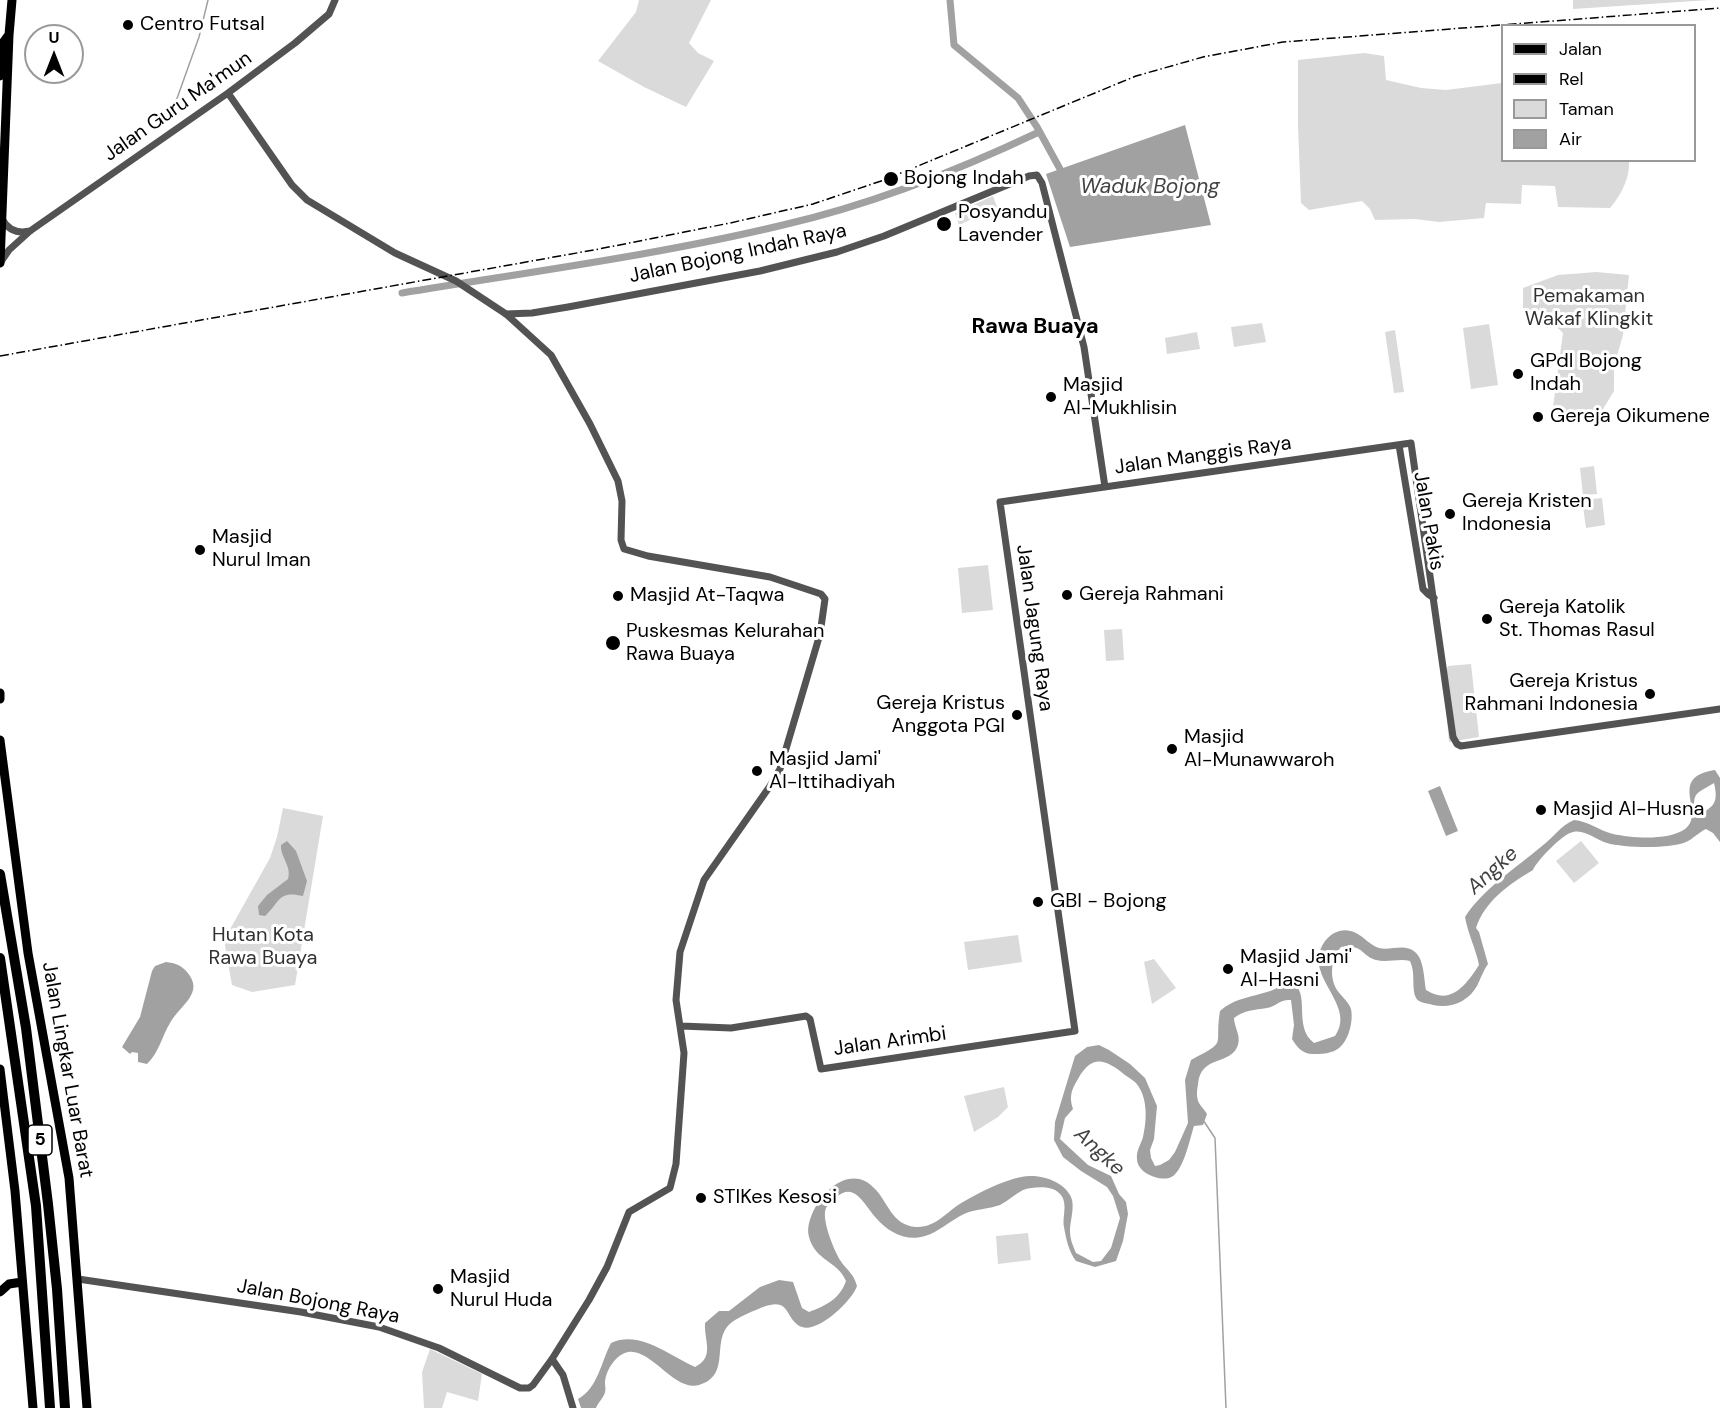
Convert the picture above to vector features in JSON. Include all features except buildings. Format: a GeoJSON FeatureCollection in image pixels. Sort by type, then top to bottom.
{"type":"FeatureCollection","features":[{"type":"Feature","properties":{"kind":"highway","name":"5"},"geometry":{"type":"LineString","coordinates":[[0,874],[26,1028],[48,1204],[57,1289],[65,1408]]}},
{"type":"Feature","properties":{"kind":"highway","name":"5"},"geometry":{"type":"LineString","coordinates":[[0,958],[36,1206],[50,1408]]}},
{"type":"Feature","properties":{"kind":"main road"},"geometry":{"type":"LineString","coordinates":[[0,263],[7,36],[12,0]]}},
{"type":"Feature","properties":{"kind":"main road"},"geometry":{"type":"LineString","coordinates":[[0,76],[2,44],[7,36]]}},
{"type":"Feature","properties":{"kind":"main road"},"geometry":{"type":"LineString","coordinates":[[0,693],[0,699]]}},
{"type":"Feature","properties":{"kind":"main road","name":"Jalan Lingkar Luar Barat"},"geometry":{"type":"LineString","coordinates":[[0,740],[26,944],[69,1178],[87,1408]]}},
{"type":"Feature","properties":{"kind":"main road"},"geometry":{"type":"LineString","coordinates":[[0,1069],[9,1135],[33,1408]]}},
{"type":"Feature","properties":{"kind":"main road"},"geometry":{"type":"LineString","coordinates":[[0,1292],[9,1284],[22,1282]]}},
{"type":"Feature","properties":{"kind":"street","name":"Jalan Guru Ma'mun"},"geometry":{"type":"LineString","coordinates":[[0,263],[9,250],[30,231],[228,93],[327,17],[332,11],[335,0]]}},
{"type":"Feature","properties":{"kind":"street"},"geometry":{"type":"LineString","coordinates":[[228,93],[292,186],[307,200],[396,253],[462,285],[506,314]]}},
{"type":"Feature","properties":{"kind":"street","name":"Jalan Bojong Indah Raya"},"geometry":{"type":"LineString","coordinates":[[506,314],[532,313],[568,307],[804,261],[866,243],[1029,176],[1038,176],[1042,183],[1084,347],[1105,487]]}},
{"type":"Feature","properties":{"kind":"street"},"geometry":{"type":"LineString","coordinates":[[1,217],[12,230],[30,231]]}},
{"type":"Feature","properties":{"kind":"street","name":"Jalan Bojong Raya"},"geometry":{"type":"LineString","coordinates":[[78,1279],[301,1312],[379,1327],[439,1348],[525,1389],[533,1385],[552,1359],[598,1283],[629,1212],[670,1188],[676,1164],[684,1053],[676,1000],[678,964],[700,892],[710,871],[780,769],[820,634],[825,599],[821,594],[770,577],[648,556],[624,549],[621,540],[620,488],[607,459],[557,364],[545,349],[506,314]]}},
{"type":"Feature","properties":{"kind":"street","name":"Jalan Manggis Raya"},"geometry":{"type":"LineString","coordinates":[[1000,502],[1411,443]]}},
{"type":"Feature","properties":{"kind":"street","name":"Jalan Pakis"},"geometry":{"type":"LineString","coordinates":[[1411,443],[1434,598],[1443,678],[1453,737],[1457,744],[1461,746],[1720,710]]}},
{"type":"Feature","properties":{"kind":"street","name":"Jalan Pakis"},"geometry":{"type":"LineString","coordinates":[[1399,445],[1423,588],[1434,598]]}},
{"type":"Feature","properties":{"kind":"street","name":"Jalan Jagung Raya"},"geometry":{"type":"LineString","coordinates":[[1000,502],[1075,1031]]}},
{"type":"Feature","properties":{"kind":"street","name":"Jalan Arimbi"},"geometry":{"type":"LineString","coordinates":[[681,1026],[732,1028],[806,1016],[810,1019],[821,1069],[1075,1031]]}},
{"type":"Feature","properties":{"kind":"street"},"geometry":{"type":"LineString","coordinates":[[552,1359],[563,1375],[572,1404]]}},
{"type":"Feature","properties":{"kind":"green space"},"geometry":{"type":"Polygon","coordinates":[[[639,0],[711,0],[689,43],[698,53],[714,61],[686,107],[598,61],[636,12],[639,0]]]}},
{"type":"Feature","properties":{"kind":"green space"},"geometry":{"type":"Polygon","coordinates":[[[1573,0],[1710,0],[1573,9],[1573,0]]]}},
{"type":"Feature","properties":{"kind":"green space"},"geometry":{"type":"Polygon","coordinates":[[[1364,53],[1384,56],[1386,80],[1421,88],[1446,90],[1501,83],[1501,162],[1629,162],[1626,180],[1618,198],[1610,208],[1558,207],[1555,186],[1522,185],[1521,204],[1486,203],[1484,218],[1439,222],[1415,219],[1375,220],[1370,209],[1362,201],[1309,210],[1301,203],[1298,60],[1364,53]]]}},
{"type":"Feature","properties":{"kind":"green space"},"geometry":{"type":"Polygon","coordinates":[[[993,196],[997,207],[959,225],[955,213],[993,196]]]}},
{"type":"Feature","properties":{"kind":"green space","name":"Pemakaman Wakaf Klingkit"},"geometry":{"type":"Polygon","coordinates":[[[1596,272],[1629,275],[1623,335],[1614,366],[1614,391],[1600,414],[1552,414],[1563,333],[1523,310],[1523,288],[1558,275],[1596,272]]]}},
{"type":"Feature","properties":{"kind":"green space"},"geometry":{"type":"Polygon","coordinates":[[[1262,323],[1266,342],[1234,347],[1231,327],[1262,323]]]}},
{"type":"Feature","properties":{"kind":"green space"},"geometry":{"type":"Polygon","coordinates":[[[1489,324],[1498,385],[1471,389],[1463,328],[1489,324]]]}},
{"type":"Feature","properties":{"kind":"green space"},"geometry":{"type":"Polygon","coordinates":[[[1395,330],[1404,392],[1394,393],[1385,332],[1395,330]]]}},
{"type":"Feature","properties":{"kind":"green space"},"geometry":{"type":"Polygon","coordinates":[[[1197,332],[1200,349],[1167,354],[1165,338],[1197,332]]]}},
{"type":"Feature","properties":{"kind":"green space"},"geometry":{"type":"Polygon","coordinates":[[[1594,466],[1597,494],[1583,495],[1580,468],[1594,466]]]}},
{"type":"Feature","properties":{"kind":"green space"},"geometry":{"type":"Polygon","coordinates":[[[1602,498],[1605,525],[1586,528],[1582,500],[1602,498]]]}},
{"type":"Feature","properties":{"kind":"green space"},"geometry":{"type":"Polygon","coordinates":[[[988,565],[993,610],[962,613],[958,568],[988,565]]]}},
{"type":"Feature","properties":{"kind":"green space"},"geometry":{"type":"Polygon","coordinates":[[[1122,629],[1124,660],[1106,661],[1104,630],[1122,629]]]}},
{"type":"Feature","properties":{"kind":"green space"},"geometry":{"type":"Polygon","coordinates":[[[1471,664],[1479,737],[1449,742],[1443,679],[1448,666],[1471,664]]]}},
{"type":"Feature","properties":{"kind":"green space","name":"Hutan Kota Rawa Buaya"},"geometry":{"type":"Polygon","coordinates":[[[283,808],[323,816],[295,985],[252,992],[232,985],[224,940],[270,858],[283,808]]]}},
{"type":"Feature","properties":{"kind":"green space"},"geometry":{"type":"Polygon","coordinates":[[[1581,841],[1599,863],[1574,883],[1556,861],[1581,841]]]}},
{"type":"Feature","properties":{"kind":"green space"},"geometry":{"type":"Polygon","coordinates":[[[1018,935],[1022,962],[968,970],[964,942],[1018,935]]]}},
{"type":"Feature","properties":{"kind":"green space"},"geometry":{"type":"Polygon","coordinates":[[[1154,959],[1176,988],[1152,1004],[1144,962],[1154,959]]]}},
{"type":"Feature","properties":{"kind":"green space"},"geometry":{"type":"Polygon","coordinates":[[[1004,1087],[1008,1107],[998,1117],[974,1132],[964,1096],[1004,1087]]]}},
{"type":"Feature","properties":{"kind":"green space"},"geometry":{"type":"Polygon","coordinates":[[[1028,1233],[1031,1260],[998,1264],[996,1236],[1028,1233]]]}},
{"type":"Feature","properties":{"kind":"green space"},"geometry":{"type":"Polygon","coordinates":[[[430,1349],[482,1374],[478,1401],[447,1392],[442,1408],[424,1408],[422,1372],[430,1349]]]}},
{"type":"Feature","properties":{"kind":"water","name":"Waduk Bojong"},"geometry":{"type":"Polygon","coordinates":[[[1185,125],[1211,225],[1070,247],[1046,174],[1185,125]]]}},
{"type":"Feature","properties":{"kind":"water"},"geometry":{"type":"Polygon","coordinates":[[[1715,770],[1720,778],[1720,842],[1713,833],[1706,829],[1686,842],[1659,847],[1615,845],[1577,831],[1568,834],[1550,848],[1533,870],[1507,887],[1485,910],[1476,928],[1488,964],[1473,992],[1464,1000],[1446,1006],[1421,1002],[1417,1000],[1415,994],[1410,961],[1376,960],[1354,947],[1341,947],[1333,962],[1332,974],[1334,985],[1350,1006],[1352,1015],[1348,1035],[1337,1050],[1313,1054],[1306,1053],[1298,1047],[1292,1039],[1294,1025],[1291,1000],[1246,1012],[1234,1018],[1239,1038],[1238,1045],[1229,1056],[1210,1064],[1200,1075],[1197,1098],[1207,1114],[1203,1125],[1194,1126],[1182,1163],[1174,1175],[1169,1178],[1148,1175],[1138,1164],[1137,1153],[1143,1137],[1146,1116],[1143,1095],[1136,1083],[1111,1065],[1099,1062],[1088,1066],[1072,1090],[1073,1109],[1065,1118],[1060,1139],[1088,1165],[1111,1176],[1119,1194],[1126,1202],[1128,1214],[1123,1241],[1116,1261],[1095,1267],[1076,1261],[1065,1232],[1064,1201],[1056,1190],[1037,1188],[1023,1190],[1000,1205],[968,1212],[940,1229],[918,1238],[904,1237],[886,1228],[854,1193],[842,1193],[826,1208],[825,1219],[837,1255],[857,1286],[849,1300],[834,1314],[817,1325],[809,1328],[802,1327],[796,1324],[787,1310],[779,1304],[772,1304],[734,1321],[723,1334],[718,1367],[714,1375],[709,1381],[699,1385],[688,1385],[646,1357],[636,1352],[626,1352],[610,1367],[604,1394],[596,1408],[581,1408],[578,1399],[595,1381],[611,1343],[622,1340],[643,1342],[695,1367],[701,1363],[707,1353],[705,1323],[719,1311],[729,1311],[760,1287],[779,1280],[793,1282],[802,1308],[809,1312],[836,1297],[846,1281],[837,1269],[816,1251],[808,1233],[816,1206],[827,1192],[842,1181],[858,1179],[866,1182],[879,1193],[891,1212],[901,1222],[923,1227],[935,1222],[963,1202],[1006,1181],[1027,1176],[1048,1179],[1061,1185],[1072,1199],[1070,1234],[1076,1253],[1093,1262],[1101,1261],[1111,1248],[1120,1218],[1113,1196],[1107,1187],[1063,1157],[1054,1140],[1055,1122],[1075,1056],[1087,1047],[1099,1045],[1130,1064],[1145,1078],[1157,1106],[1154,1139],[1150,1150],[1151,1158],[1155,1166],[1160,1165],[1169,1160],[1175,1152],[1188,1123],[1185,1080],[1191,1060],[1211,1049],[1218,1042],[1220,1011],[1226,1006],[1291,982],[1300,993],[1304,1028],[1308,1036],[1314,1043],[1335,1036],[1340,1026],[1340,1015],[1322,976],[1319,955],[1328,938],[1343,930],[1356,933],[1379,948],[1411,949],[1420,959],[1426,990],[1443,996],[1457,991],[1469,980],[1479,965],[1465,917],[1490,888],[1561,828],[1574,820],[1608,833],[1630,837],[1650,838],[1678,833],[1691,822],[1690,788],[1693,780],[1701,774],[1715,770]],[[1714,783],[1696,795],[1693,818],[1712,806],[1716,791],[1714,783]]]}},
{"type":"Feature","properties":{"kind":"water"},"geometry":{"type":"Polygon","coordinates":[[[1440,786],[1458,831],[1446,836],[1428,791],[1440,786]]]}},
{"type":"Feature","properties":{"kind":"water"},"geometry":{"type":"Polygon","coordinates":[[[287,841],[296,851],[307,881],[303,896],[284,896],[265,916],[259,915],[258,906],[267,895],[288,879],[289,874],[281,845],[287,841]]]}},
{"type":"Feature","properties":{"kind":"water"},"geometry":{"type":"Polygon","coordinates":[[[166,962],[178,965],[187,972],[192,979],[192,992],[170,1023],[151,1060],[147,1064],[138,1062],[138,1053],[130,1054],[122,1047],[140,1017],[152,971],[155,966],[166,962]]]}},
{"type":"Feature","properties":{"kind":"waterway"},"geometry":{"type":"LineString","coordinates":[[175,104],[199,37],[208,0]]}},
{"type":"Feature","properties":{"kind":"waterway"},"geometry":{"type":"LineString","coordinates":[[950,0],[954,45],[1018,98],[1060,169]]}},
{"type":"Feature","properties":{"kind":"waterway"},"geometry":{"type":"LineString","coordinates":[[402,293],[641,254],[736,236],[816,217],[914,185],[1039,132]]}},
{"type":"Feature","properties":{"kind":"waterway"},"geometry":{"type":"LineString","coordinates":[[1203,1120],[1215,1138],[1226,1408]]}},
{"type":"Feature","properties":{"kind":"railway"},"geometry":{"type":"LineString","coordinates":[[1514,24],[1720,8]]}},
{"type":"Feature","properties":{"kind":"railway"},"geometry":{"type":"LineString","coordinates":[[0,356],[599,249],[813,204],[884,180],[1136,76],[1203,57],[1283,42],[1501,25]]}},
{"type":"Feature","properties":{"kind":"place","name":"Centro Futsal"},"geometry":{"type":"Point","coordinates":[128,25]}},
{"type":"Feature","properties":{"kind":"place","name":"Bojong Indah"},"geometry":{"type":"Point","coordinates":[891,179]}},
{"type":"Feature","properties":{"kind":"place","name":"Posyandu Lavender"},"geometry":{"type":"Point","coordinates":[944,224]}},
{"type":"Feature","properties":{"kind":"place","name":"GPdI Bojong Indah"},"geometry":{"type":"Point","coordinates":[1518,374]}},
{"type":"Feature","properties":{"kind":"place","name":"Masjid Al-Mukhlisin"},"geometry":{"type":"Point","coordinates":[1051,397]}},
{"type":"Feature","properties":{"kind":"place","name":"Gereja Oikumene"},"geometry":{"type":"Point","coordinates":[1538,417]}},
{"type":"Feature","properties":{"kind":"place","name":"Gereja Kristen Indonesia"},"geometry":{"type":"Point","coordinates":[1450,514]}},
{"type":"Feature","properties":{"kind":"place","name":"Masjid Nurul Iman"},"geometry":{"type":"Point","coordinates":[200,550]}},
{"type":"Feature","properties":{"kind":"place","name":"Gereja Rahmani"},"geometry":{"type":"Point","coordinates":[1067,595]}},
{"type":"Feature","properties":{"kind":"place","name":"Masjid At-Taqwa"},"geometry":{"type":"Point","coordinates":[618,596]}},
{"type":"Feature","properties":{"kind":"place","name":"Gereja Katolik St. Thomas Rasul"},"geometry":{"type":"Point","coordinates":[1487,619]}},
{"type":"Feature","properties":{"kind":"place","name":"Puskesmas Kelurahan Rawa Buaya"},"geometry":{"type":"Point","coordinates":[613,643]}},
{"type":"Feature","properties":{"kind":"place","name":"Gereja Kristus Rahmani Indonesia"},"geometry":{"type":"Point","coordinates":[1650,694]}},
{"type":"Feature","properties":{"kind":"place","name":"Gereja Kristus Anggota PGI"},"geometry":{"type":"Point","coordinates":[1017,715]}},
{"type":"Feature","properties":{"kind":"place","name":"Masjid Al-Munawwaroh"},"geometry":{"type":"Point","coordinates":[1172,749]}},
{"type":"Feature","properties":{"kind":"place","name":"Masjid Jami' Al-Ittihadiyah"},"geometry":{"type":"Point","coordinates":[757,771]}},
{"type":"Feature","properties":{"kind":"place","name":"Masjid Al-Husna"},"geometry":{"type":"Point","coordinates":[1541,810]}},
{"type":"Feature","properties":{"kind":"place","name":"GBI - Bojong"},"geometry":{"type":"Point","coordinates":[1038,902]}},
{"type":"Feature","properties":{"kind":"place","name":"Masjid Jami' Al-Hasni"},"geometry":{"type":"Point","coordinates":[1228,969]}},
{"type":"Feature","properties":{"kind":"place","name":"STIKes Kesosi"},"geometry":{"type":"Point","coordinates":[701,1198]}},
{"type":"Feature","properties":{"kind":"place","name":"Masjid Nurul Huda"},"geometry":{"type":"Point","coordinates":[438,1289]}},
{"type":"Feature","properties":{"kind":"district","name":"Rawa Buaya"},"geometry":{"type":"Point","coordinates":[1035,327]}},
{"type":"Feature","properties":{"kind":"water label","name":"Angke"},"geometry":{"type":"Point","coordinates":[1493,871]}},
{"type":"Feature","properties":{"kind":"water label","name":"Angke"},"geometry":{"type":"Point","coordinates":[1099,1152]}}]}
